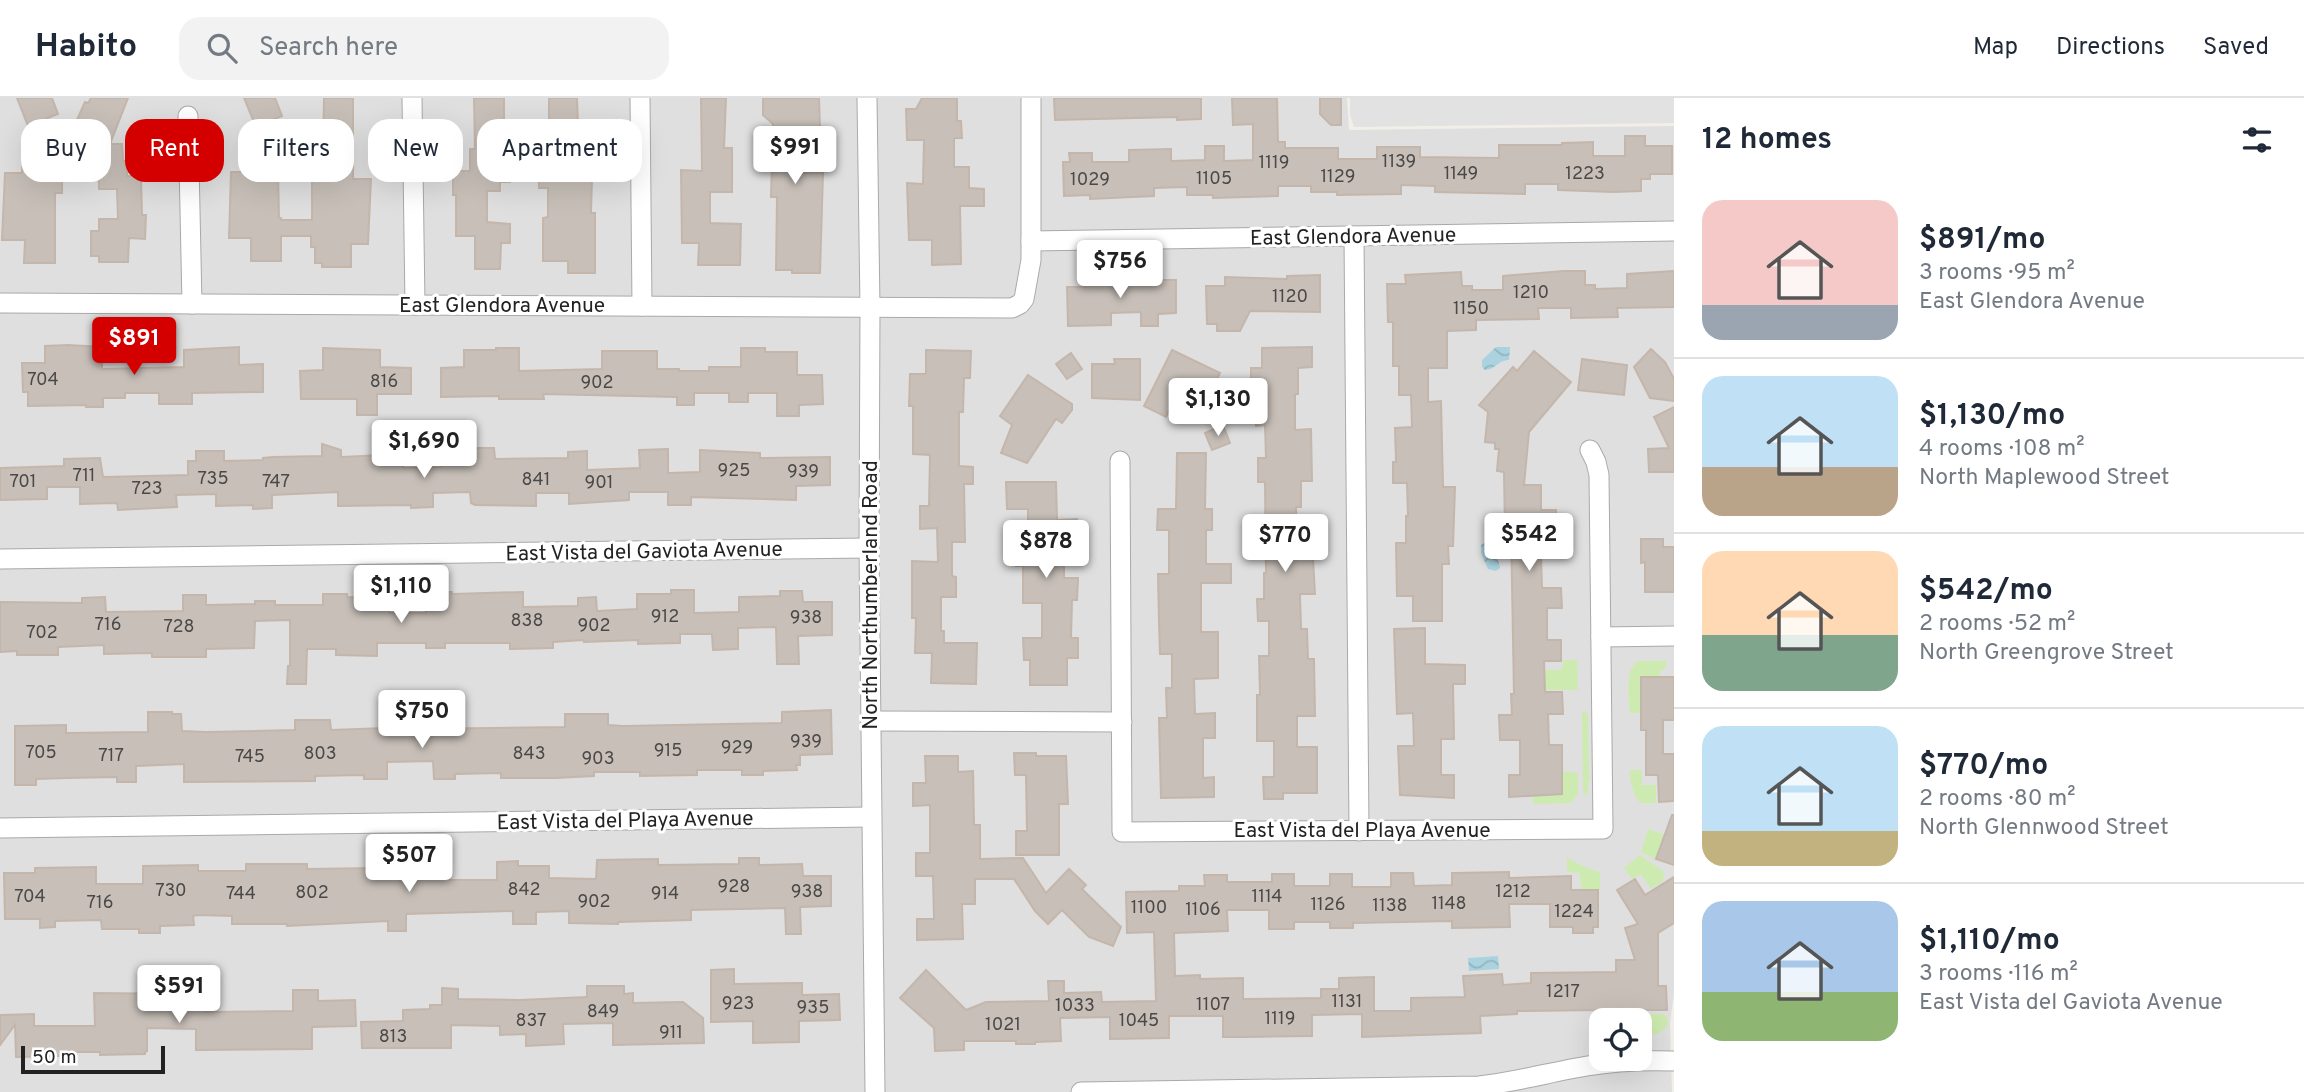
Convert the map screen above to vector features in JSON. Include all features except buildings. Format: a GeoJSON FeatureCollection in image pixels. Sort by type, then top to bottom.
{"type":"FeatureCollection","features":[{"type":"Feature","properties":{"kind":"street"},"geometry":{"type":"LineString","coordinates":[[412,98],[415,305]]}},
{"type":"Feature","properties":{"kind":"street"},"geometry":{"type":"LineString","coordinates":[[640,98],[642,306]]}},
{"type":"Feature","properties":{"kind":"street","name":"North Northumberland Road"},"geometry":{"type":"LineString","coordinates":[[867,98],[875,1092]]}},
{"type":"Feature","properties":{"kind":"street"},"geometry":{"type":"LineString","coordinates":[[1031,98],[1031,241]]}},
{"type":"Feature","properties":{"kind":"street"},"geometry":{"type":"LineString","coordinates":[[188,116],[192,304]]}},
{"type":"Feature","properties":{"kind":"street","name":"East Glendora Avenue"},"geometry":{"type":"LineString","coordinates":[[0,303],[1004,308],[1017,307],[1024,299],[1031,241],[1674,231]]}},
{"type":"Feature","properties":{"kind":"street"},"geometry":{"type":"LineString","coordinates":[[1354,236],[1359,831]]}},
{"type":"Feature","properties":{"kind":"street"},"geometry":{"type":"LineString","coordinates":[[1590,450],[1599,475],[1601,637],[1674,636]]}},
{"type":"Feature","properties":{"kind":"street"},"geometry":{"type":"LineString","coordinates":[[871,721],[1122,722],[1121,461]]}},
{"type":"Feature","properties":{"kind":"street","name":"East Vista del Gaviota Avenue"},"geometry":{"type":"LineString","coordinates":[[0,559],[869,548]]}},
{"type":"Feature","properties":{"kind":"street","name":"East Vista del Playa Avenue"},"geometry":{"type":"LineString","coordinates":[[1122,722],[1122,832],[1603,829],[1601,637]]}},
{"type":"Feature","properties":{"kind":"street","name":"East Vista del Playa Avenue"},"geometry":{"type":"LineString","coordinates":[[0,828],[871,817]]}},
{"type":"Feature","properties":{"kind":"street"},"geometry":{"type":"LineString","coordinates":[[1081,1092],[1479,1086],[1525,1080],[1590,1066],[1674,1060]]}},
{"type":"Feature","properties":{"kind":"shaded area"},"geometry":{"type":"Polygon","coordinates":[[[0,98],[1347,98],[1349,130],[1674,126],[1674,993],[1670,1024],[1672,1092],[0,1092],[0,98]]]}},
{"type":"Feature","properties":{"kind":"shaded area"},"geometry":{"type":"Polygon","coordinates":[[[1350,98],[1674,98],[1674,123],[1354,127],[1350,115],[1350,98]]]}},
{"type":"Feature","properties":{"kind":"green space"},"geometry":{"type":"Polygon","coordinates":[[[1563,660],[1577,660],[1578,690],[1541,690],[1541,686],[1545,686],[1545,670],[1560,670],[1563,660]]]}},
{"type":"Feature","properties":{"kind":"green space"},"geometry":{"type":"Polygon","coordinates":[[[1638,661],[1666,661],[1666,668],[1660,671],[1660,677],[1641,677],[1641,713],[1630,713],[1629,677],[1638,661]]]}},
{"type":"Feature","properties":{"kind":"green space"},"geometry":{"type":"Polygon","coordinates":[[[1582,711],[1588,714],[1587,796],[1583,794],[1582,711]]]}},
{"type":"Feature","properties":{"kind":"green space"},"geometry":{"type":"Polygon","coordinates":[[[1630,770],[1642,770],[1642,785],[1656,785],[1656,803],[1640,803],[1632,788],[1630,770]]]}},
{"type":"Feature","properties":{"kind":"green space"},"geometry":{"type":"Polygon","coordinates":[[[1561,771],[1578,773],[1578,794],[1570,803],[1533,804],[1533,794],[1561,771]]]}},
{"type":"Feature","properties":{"kind":"green space"},"geometry":{"type":"Polygon","coordinates":[[[1648,829],[1665,835],[1660,862],[1641,852],[1648,829]]]}},
{"type":"Feature","properties":{"kind":"green space"},"geometry":{"type":"Polygon","coordinates":[[[1640,855],[1664,872],[1663,881],[1651,889],[1641,874],[1632,879],[1624,868],[1640,855]]]}},
{"type":"Feature","properties":{"kind":"green space"},"geometry":{"type":"Polygon","coordinates":[[[1567,858],[1600,872],[1600,890],[1581,889],[1580,873],[1567,872],[1567,858]]]}},
{"type":"Feature","properties":{"kind":"green space"},"geometry":{"type":"Polygon","coordinates":[[[1652,1014],[1664,1014],[1668,1019],[1667,1027],[1657,1034],[1652,1034],[1652,1014]]]}},
{"type":"Feature","properties":{"kind":"water"},"geometry":{"type":"Polygon","coordinates":[[[1496,347],[1510,347],[1509,360],[1485,370],[1482,360],[1496,347]]]}},
{"type":"Feature","properties":{"kind":"water"},"geometry":{"type":"Polygon","coordinates":[[[1486,542],[1490,544],[1499,563],[1500,568],[1496,571],[1488,569],[1481,553],[1481,545],[1486,542]]]}},
{"type":"Feature","properties":{"kind":"water"},"geometry":{"type":"Polygon","coordinates":[[[1498,956],[1499,969],[1469,971],[1468,958],[1498,956]]]}}]}
